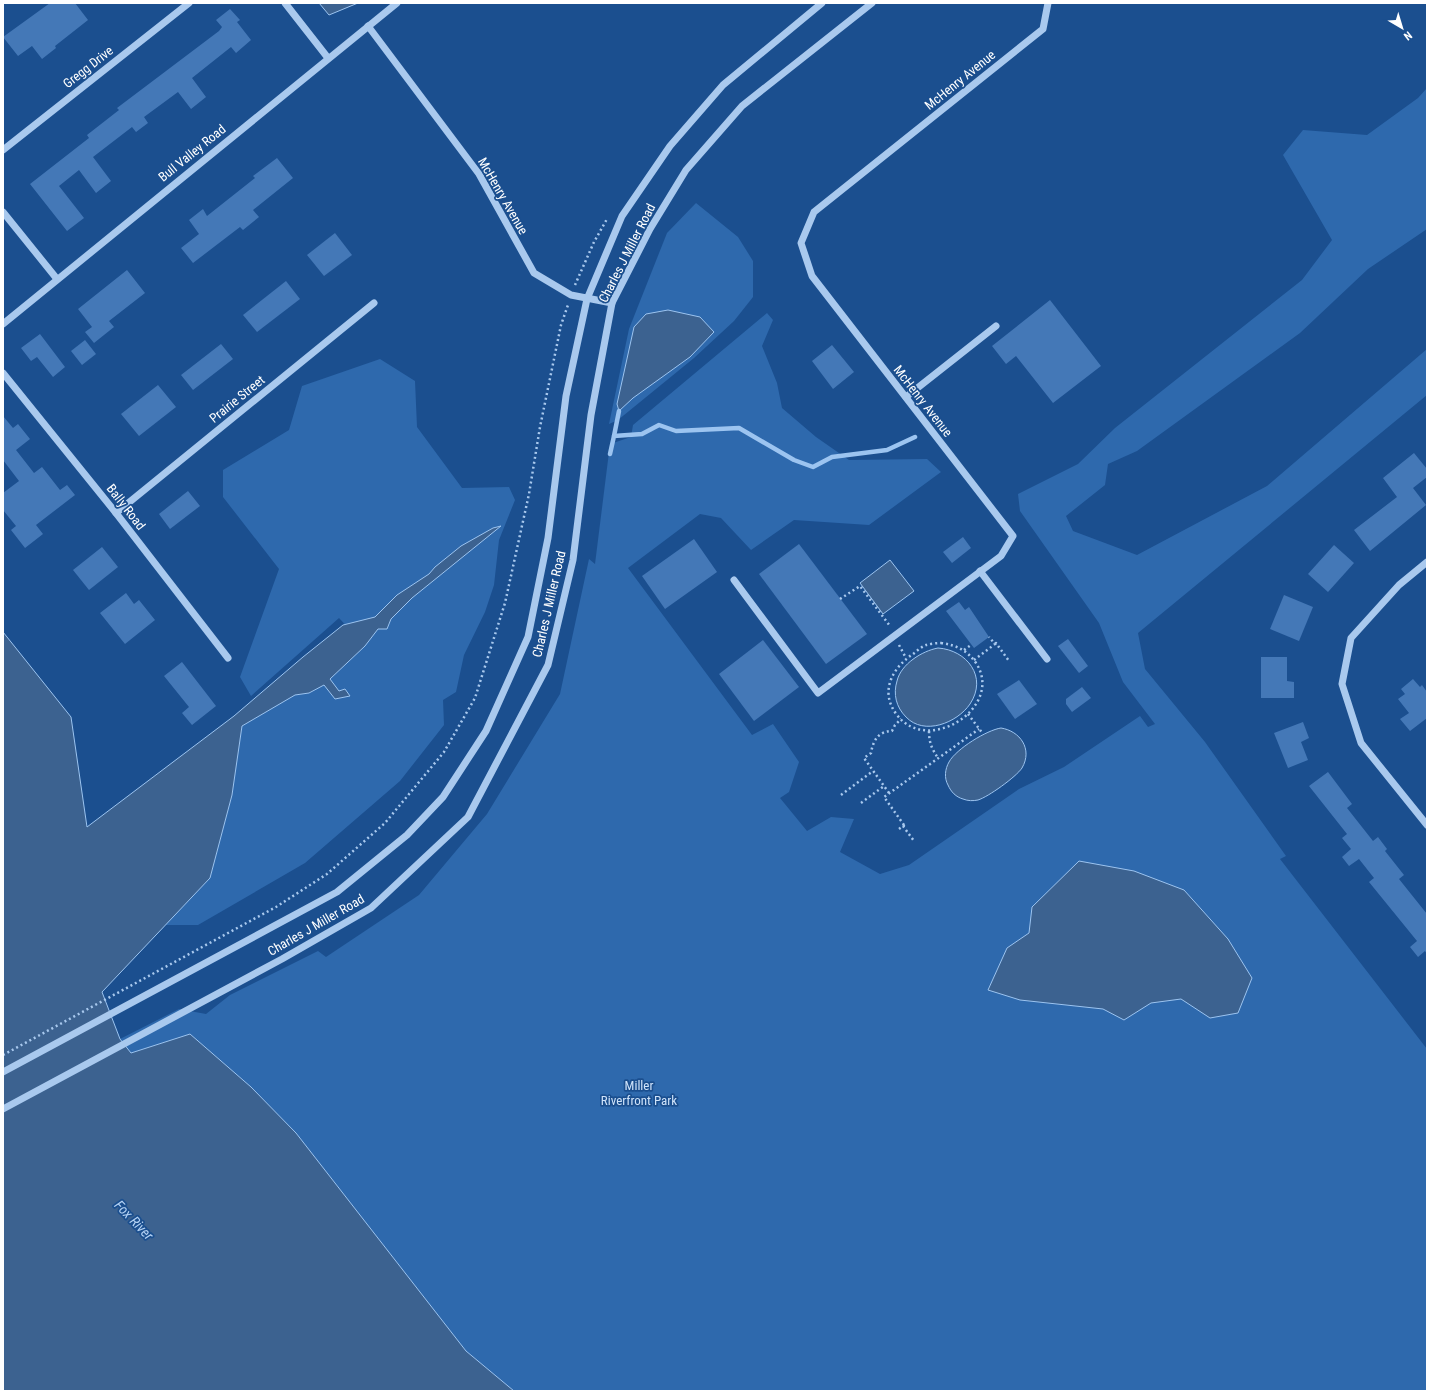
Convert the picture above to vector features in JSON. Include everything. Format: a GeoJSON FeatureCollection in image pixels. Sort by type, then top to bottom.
{"type":"FeatureCollection","features":[{"type":"Feature","properties":{"kind":"street","name":"Gregg Drive"},"geometry":{"type":"LineString","coordinates":[[3,150],[189,3]]}},
{"type":"Feature","properties":{"kind":"street"},"geometry":{"type":"LineString","coordinates":[[285,3],[328,58]]}},
{"type":"Feature","properties":{"kind":"street","name":"Bull Valley Road"},"geometry":{"type":"LineString","coordinates":[[3,324],[397,3]]}},
{"type":"Feature","properties":{"kind":"street","name":"Charles J Miller Road"},"geometry":{"type":"LineString","coordinates":[[3,1072],[337,892],[407,835],[443,797],[486,730],[528,637],[548,538],[566,396],[587,300],[622,216],[670,146],[723,85],[822,3]]}},
{"type":"Feature","properties":{"kind":"street","name":"Charles J Miller Road"},"geometry":{"type":"LineString","coordinates":[[3,1109],[203,1000],[282,959],[371,908],[468,817],[548,665],[573,560],[591,415],[612,303],[650,229],[691,165],[742,106],[872,3]]}},
{"type":"Feature","properties":{"kind":"street","name":"McHenry Avenue"},"geometry":{"type":"LineString","coordinates":[[734,580],[818,693],[1001,556],[1013,536],[812,276],[800,244],[814,212],[1043,29],[1048,3]]}},
{"type":"Feature","properties":{"kind":"street","name":"McHenry Avenue"},"geometry":{"type":"LineString","coordinates":[[368,26],[478,174],[534,273],[571,295],[587,300],[612,303]]}},
{"type":"Feature","properties":{"kind":"street"},"geometry":{"type":"LineString","coordinates":[[3,212],[57,279]]}},
{"type":"Feature","properties":{"kind":"street","name":"Prairie Street"},"geometry":{"type":"LineString","coordinates":[[116,513],[374,303]]}},
{"type":"Feature","properties":{"kind":"street"},"geometry":{"type":"LineString","coordinates":[[906,398],[996,326]]}},
{"type":"Feature","properties":{"kind":"street","name":"Bally Road"},"geometry":{"type":"LineString","coordinates":[[3,373],[116,513],[228,658]]}},
{"type":"Feature","properties":{"kind":"street"},"geometry":{"type":"LineString","coordinates":[[1427,562],[1399,585],[1351,638],[1342,684],[1360,743],[1427,825]]}},
{"type":"Feature","properties":{"kind":"street"},"geometry":{"type":"LineString","coordinates":[[980,571],[1047,659]]}},
{"type":"Feature","properties":{"kind":"path"},"geometry":{"type":"LineString","coordinates":[[3,1055],[276,908],[327,874],[386,823],[448,745],[474,698],[505,603],[529,494],[540,427],[561,325],[571,295],[594,242],[610,215]]}},
{"type":"Feature","properties":{"kind":"path"},"geometry":{"type":"LineString","coordinates":[[840,599],[860,586],[892,628]]}},
{"type":"Feature","properties":{"kind":"path"},"geometry":{"type":"LineString","coordinates":[[989,637],[995,644],[996,643],[1009,661]]}},
{"type":"Feature","properties":{"kind":"path"},"geometry":{"type":"LineString","coordinates":[[941,643],[955,645],[964,650],[974,660],[980,673],[982,688],[976,704],[968,714],[949,726],[929,732],[912,728],[901,719],[893,708],[889,691],[890,682],[898,666],[925,645],[941,643]]}},
{"type":"Feature","properties":{"kind":"path"},"geometry":{"type":"LineString","coordinates":[[974,660],[995,644]]}},
{"type":"Feature","properties":{"kind":"path"},"geometry":{"type":"LineString","coordinates":[[964,650],[971,645]]}},
{"type":"Feature","properties":{"kind":"path"},"geometry":{"type":"LineString","coordinates":[[968,714],[983,734]]}},
{"type":"Feature","properties":{"kind":"path"},"geometry":{"type":"LineString","coordinates":[[889,793],[864,758],[871,753],[872,743],[879,734],[892,731],[894,724],[901,719]]}},
{"type":"Feature","properties":{"kind":"path"},"geometry":{"type":"LineString","coordinates":[[914,841],[905,824],[884,796],[979,729]]}},
{"type":"Feature","properties":{"kind":"path"},"geometry":{"type":"LineString","coordinates":[[929,732],[932,749],[938,758]]}},
{"type":"Feature","properties":{"kind":"path"},"geometry":{"type":"LineString","coordinates":[[841,795],[873,771]]}},
{"type":"Feature","properties":{"kind":"path"},"geometry":{"type":"LineString","coordinates":[[861,804],[884,786]]}},
{"type":"Feature","properties":{"kind":"path"},"geometry":{"type":"LineString","coordinates":[[899,828],[905,824]]}},
{"type":"Feature","properties":{"kind":"green space","name":"Miller Riverfront Park"},"geometry":{"type":"Polygon","coordinates":[[[1427,88],[1427,229],[1368,269],[1300,333],[1137,451],[1108,464],[1105,485],[1066,516],[1073,531],[1137,555],[1267,486],[1427,349],[1427,395],[1138,633],[1145,669],[1205,742],[1286,856],[1280,859],[1427,1049],[1427,1391],[514,1391],[466,1351],[296,1133],[251,1087],[190,1034],[131,1053],[120,1039],[179,1009],[206,1014],[230,995],[318,951],[326,957],[419,895],[487,814],[560,694],[589,559],[595,564],[610,444],[631,437],[633,425],[767,313],[773,320],[762,346],[777,383],[782,408],[816,437],[849,460],[927,459],[941,472],[869,525],[794,520],[751,550],[721,518],[700,514],[628,568],[752,735],[773,724],[799,762],[789,792],[780,798],[807,831],[831,817],[854,819],[840,852],[880,874],[909,865],[1019,789],[1064,767],[1140,716],[1148,727],[1155,724],[1123,682],[1099,623],[1020,511],[1018,494],[1078,464],[1115,428],[1302,280],[1332,240],[1283,155],[1303,130],[1367,135],[1418,98],[1427,88]]]}},
{"type":"Feature","properties":{"kind":"green space"},"geometry":{"type":"Polygon","coordinates":[[[696,203],[738,237],[753,261],[753,297],[734,321],[694,358],[618,420],[609,424],[629,329],[667,233],[696,203]]]}},
{"type":"Feature","properties":{"kind":"green space"},"geometry":{"type":"Polygon","coordinates":[[[380,359],[415,381],[417,427],[462,488],[509,487],[515,500],[499,540],[494,585],[485,612],[464,655],[456,692],[443,700],[444,725],[400,781],[305,863],[198,925],[165,925],[210,878],[232,795],[242,726],[295,694],[309,693],[324,684],[339,691],[329,679],[365,646],[339,618],[251,696],[240,677],[279,569],[223,497],[223,470],[289,430],[302,386],[380,359]]]}},
{"type":"Feature","properties":{"kind":"water"},"geometry":{"type":"Polygon","coordinates":[[[319,3],[358,3],[329,15],[319,3]]]}},
{"type":"Feature","properties":{"kind":"water"},"geometry":{"type":"Polygon","coordinates":[[[668,310],[700,317],[714,332],[690,357],[633,398],[619,411],[617,404],[634,327],[646,314],[668,310]]]}},
{"type":"Feature","properties":{"kind":"water","name":"Fox River"},"geometry":{"type":"Polygon","coordinates":[[[501,526],[412,598],[391,619],[387,629],[378,629],[365,646],[330,679],[339,691],[345,689],[350,696],[335,699],[324,685],[309,693],[295,695],[242,726],[232,795],[210,878],[102,992],[120,1039],[131,1053],[190,1034],[251,1087],[296,1133],[466,1351],[514,1391],[3,1391],[3,632],[71,717],[87,827],[234,716],[343,625],[375,617],[397,595],[429,574],[435,567],[461,546],[493,528],[501,526]]]}},
{"type":"Feature","properties":{"kind":"water"},"geometry":{"type":"Polygon","coordinates":[[[890,560],[914,591],[883,614],[860,583],[890,560]]]}},
{"type":"Feature","properties":{"kind":"water"},"geometry":{"type":"Polygon","coordinates":[[[938,648],[948,650],[966,659],[972,667],[975,675],[977,684],[975,694],[970,704],[957,717],[940,725],[922,726],[913,723],[900,709],[895,695],[897,681],[903,669],[913,659],[925,652],[938,648]]]}},
{"type":"Feature","properties":{"kind":"water"},"geometry":{"type":"Polygon","coordinates":[[[1001,728],[1014,733],[1023,742],[1026,754],[1022,768],[995,791],[983,798],[970,801],[958,797],[951,790],[946,779],[946,771],[949,762],[958,751],[972,741],[988,732],[1001,728]]]}},
{"type":"Feature","properties":{"kind":"water"},"geometry":{"type":"Polygon","coordinates":[[[1079,861],[1134,871],[1184,890],[1228,939],[1252,978],[1238,1013],[1210,1018],[1181,999],[1151,1003],[1124,1020],[1103,1009],[1020,1000],[988,990],[1007,948],[1029,933],[1032,907],[1079,861]]]}},
{"type":"Feature","properties":{"kind":"building"},"geometry":{"type":"Polygon","coordinates":[[[50,3],[75,3],[88,20],[55,46],[56,48],[42,59],[32,46],[18,56],[3,37],[50,3]]]}},
{"type":"Feature","properties":{"kind":"building"},"geometry":{"type":"Polygon","coordinates":[[[230,9],[240,20],[237,22],[251,40],[236,53],[231,47],[192,78],[206,97],[191,109],[178,92],[144,117],[148,123],[136,132],[132,127],[93,157],[111,181],[96,193],[79,170],[59,186],[84,218],[67,231],[30,184],[89,138],[87,135],[119,110],[117,108],[219,31],[222,27],[216,20],[230,9]]]}},
{"type":"Feature","properties":{"kind":"building"},"geometry":{"type":"Polygon","coordinates":[[[277,158],[293,178],[253,210],[259,217],[243,230],[240,227],[193,263],[181,248],[199,234],[189,220],[203,209],[207,216],[255,178],[253,176],[277,158]]]}},
{"type":"Feature","properties":{"kind":"building"},"geometry":{"type":"Polygon","coordinates":[[[335,233],[352,255],[324,276],[307,255],[335,233]]]}},
{"type":"Feature","properties":{"kind":"building"},"geometry":{"type":"Polygon","coordinates":[[[127,270],[145,293],[109,321],[114,327],[94,343],[85,332],[92,327],[78,309],[127,270]]]}},
{"type":"Feature","properties":{"kind":"building"},"geometry":{"type":"Polygon","coordinates":[[[286,281],[300,299],[257,332],[243,315],[286,281]]]}},
{"type":"Feature","properties":{"kind":"building"},"geometry":{"type":"Polygon","coordinates":[[[1050,300],[1101,366],[1053,403],[1016,356],[1006,364],[992,346],[1050,300]]]}},
{"type":"Feature","properties":{"kind":"building"},"geometry":{"type":"Polygon","coordinates":[[[40,334],[65,367],[53,377],[37,357],[31,361],[21,348],[40,334]]]}},
{"type":"Feature","properties":{"kind":"building"},"geometry":{"type":"Polygon","coordinates":[[[85,340],[96,354],[82,365],[71,351],[85,340]]]}},
{"type":"Feature","properties":{"kind":"building"},"geometry":{"type":"Polygon","coordinates":[[[221,344],[233,359],[193,390],[181,375],[221,344]]]}},
{"type":"Feature","properties":{"kind":"building"},"geometry":{"type":"Polygon","coordinates":[[[832,345],[854,372],[833,389],[812,361],[832,345]]]}},
{"type":"Feature","properties":{"kind":"building"},"geometry":{"type":"Polygon","coordinates":[[[158,385],[176,407],[139,436],[121,414],[158,385]]]}},
{"type":"Feature","properties":{"kind":"building"},"geometry":{"type":"Polygon","coordinates":[[[3,416],[13,428],[18,424],[30,439],[16,450],[34,473],[42,467],[60,490],[67,485],[75,495],[36,525],[43,534],[25,548],[11,530],[16,526],[3,510],[3,493],[19,481],[3,460],[3,416]]]}},
{"type":"Feature","properties":{"kind":"building"},"geometry":{"type":"Polygon","coordinates":[[[1414,453],[1427,469],[1427,477],[1413,488],[1426,505],[1370,551],[1354,530],[1397,497],[1383,478],[1414,453]]]}},
{"type":"Feature","properties":{"kind":"building"},"geometry":{"type":"Polygon","coordinates":[[[188,491],[200,506],[170,529],[159,514],[188,491]]]}},
{"type":"Feature","properties":{"kind":"building"},"geometry":{"type":"Polygon","coordinates":[[[963,537],[971,548],[952,563],[943,552],[963,537]]]}},
{"type":"Feature","properties":{"kind":"building"},"geometry":{"type":"Polygon","coordinates":[[[694,539],[717,572],[665,609],[642,576],[694,539]]]}},
{"type":"Feature","properties":{"kind":"building"},"geometry":{"type":"Polygon","coordinates":[[[799,544],[867,634],[826,664],[759,574],[799,544]]]}},
{"type":"Feature","properties":{"kind":"building"},"geometry":{"type":"Polygon","coordinates":[[[1334,545],[1354,563],[1328,592],[1308,574],[1334,545]]]}},
{"type":"Feature","properties":{"kind":"building"},"geometry":{"type":"Polygon","coordinates":[[[102,547],[118,567],[89,590],[73,570],[102,547]]]}},
{"type":"Feature","properties":{"kind":"building"},"geometry":{"type":"Polygon","coordinates":[[[126,593],[134,604],[139,600],[155,620],[125,644],[100,613],[126,593]]]}},
{"type":"Feature","properties":{"kind":"building"},"geometry":{"type":"Polygon","coordinates":[[[1284,595],[1313,607],[1299,641],[1270,629],[1284,595]]]}},
{"type":"Feature","properties":{"kind":"building"},"geometry":{"type":"Polygon","coordinates":[[[959,602],[965,610],[969,607],[989,637],[974,648],[946,611],[959,602]]]}},
{"type":"Feature","properties":{"kind":"building"},"geometry":{"type":"Polygon","coordinates":[[[1068,639],[1088,666],[1079,673],[1058,646],[1068,639]]]}},
{"type":"Feature","properties":{"kind":"building"},"geometry":{"type":"Polygon","coordinates":[[[763,640],[799,687],[754,721],[719,674],[763,640]]]}},
{"type":"Feature","properties":{"kind":"building"},"geometry":{"type":"Polygon","coordinates":[[[1261,657],[1287,657],[1287,681],[1294,682],[1294,698],[1261,698],[1261,657]]]}},
{"type":"Feature","properties":{"kind":"building"},"geometry":{"type":"Polygon","coordinates":[[[182,662],[216,706],[192,725],[182,713],[189,707],[164,676],[182,662]]]}},
{"type":"Feature","properties":{"kind":"building"},"geometry":{"type":"Polygon","coordinates":[[[1413,679],[1420,687],[1422,685],[1427,692],[1427,718],[1410,731],[1400,719],[1409,713],[1398,699],[1405,694],[1401,689],[1413,679]]]}},
{"type":"Feature","properties":{"kind":"building"},"geometry":{"type":"Polygon","coordinates":[[[1019,680],[1037,704],[1015,719],[997,694],[1019,680]]]}},
{"type":"Feature","properties":{"kind":"building"},"geometry":{"type":"Polygon","coordinates":[[[1082,687],[1091,698],[1072,712],[1066,704],[1066,699],[1082,687]]]}},
{"type":"Feature","properties":{"kind":"building"},"geometry":{"type":"Polygon","coordinates":[[[1303,722],[1309,738],[1301,742],[1308,760],[1288,768],[1274,733],[1303,722]]]}},
{"type":"Feature","properties":{"kind":"building"},"geometry":{"type":"Polygon","coordinates":[[[1328,772],[1352,804],[1347,808],[1373,841],[1378,837],[1387,849],[1385,851],[1404,875],[1399,879],[1427,914],[1427,954],[1425,951],[1418,957],[1410,947],[1417,941],[1369,882],[1374,878],[1359,859],[1349,866],[1342,857],[1351,849],[1342,838],[1347,834],[1309,786],[1328,772]]]}},
{"type":"Feature","properties":{"kind":"waterway"},"geometry":{"type":"LineString","coordinates":[[614,436],[619,411]]}},
{"type":"Feature","properties":{"kind":"waterway"},"geometry":{"type":"LineString","coordinates":[[610,454],[614,436],[642,434],[659,425],[676,431],[739,428],[794,460],[813,467],[832,457],[887,450],[915,437]]}}]}
